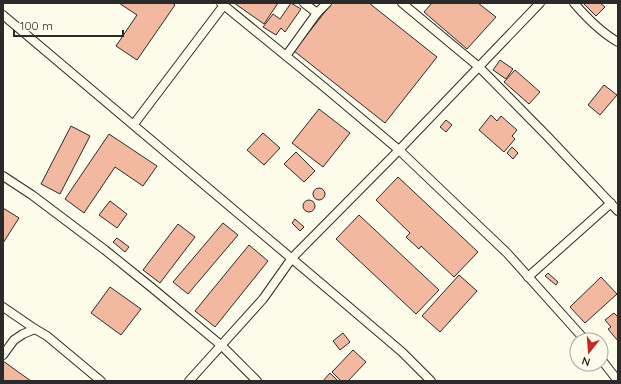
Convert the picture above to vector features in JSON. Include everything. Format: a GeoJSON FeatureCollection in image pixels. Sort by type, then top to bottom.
{"type":"FeatureCollection","features":[{"type":"Feature","properties":{"kind":"street"},"geometry":{"type":"LineString","coordinates":[[304,3],[317,14]]}},
{"type":"Feature","properties":{"kind":"street"},"geometry":{"type":"LineString","coordinates":[[286,56],[327,3]]}},
{"type":"Feature","properties":{"kind":"street"},"geometry":{"type":"LineString","coordinates":[[402,3],[479,66],[618,211]]}},
{"type":"Feature","properties":{"kind":"street"},"geometry":{"type":"LineString","coordinates":[[189,381],[263,299],[292,258],[399,150],[540,3]]}},
{"type":"Feature","properties":{"kind":"street"},"geometry":{"type":"LineString","coordinates":[[574,3],[581,11],[618,42]]}},
{"type":"Feature","properties":{"kind":"street"},"geometry":{"type":"LineString","coordinates":[[134,124],[222,4],[399,150],[507,253],[578,332]]}},
{"type":"Feature","properties":{"kind":"street"},"geometry":{"type":"LineString","coordinates":[[3,15],[134,124],[402,352],[431,381]]}},
{"type":"Feature","properties":{"kind":"street"},"geometry":{"type":"LineString","coordinates":[[3,176],[32,195],[106,250],[222,346],[258,381]]}},
{"type":"Feature","properties":{"kind":"street"},"geometry":{"type":"LineString","coordinates":[[528,277],[610,203]]}},
{"type":"Feature","properties":{"kind":"street"},"geometry":{"type":"LineString","coordinates":[[3,306],[35,330],[47,336],[101,381]]}},
{"type":"Feature","properties":{"kind":"street"},"geometry":{"type":"LineString","coordinates":[[3,354],[14,340],[23,334],[35,330]]}},
{"type":"Feature","properties":{"kind":"street"},"geometry":{"type":"LineString","coordinates":[[609,369],[618,381]]}},
{"type":"Feature","properties":{"kind":"building"},"geometry":{"type":"Polygon","coordinates":[[[119,3],[172,3],[175,5],[137,60],[116,46],[137,15],[119,3]]]}},
{"type":"Feature","properties":{"kind":"building"},"geometry":{"type":"Polygon","coordinates":[[[234,3],[278,3],[264,24],[234,3]]]}},
{"type":"Feature","properties":{"kind":"building"},"geometry":{"type":"Polygon","coordinates":[[[291,3],[301,9],[285,32],[281,28],[276,35],[263,27],[273,14],[280,19],[291,3]]]}},
{"type":"Feature","properties":{"kind":"building"},"geometry":{"type":"Polygon","coordinates":[[[332,3],[369,3],[437,57],[385,123],[294,51],[332,3]]]}},
{"type":"Feature","properties":{"kind":"building"},"geometry":{"type":"Polygon","coordinates":[[[432,3],[478,3],[496,17],[467,49],[424,12],[432,3]]]}},
{"type":"Feature","properties":{"kind":"building"},"geometry":{"type":"Polygon","coordinates":[[[583,3],[600,3],[605,7],[596,16],[583,3]]]}},
{"type":"Feature","properties":{"kind":"building"},"geometry":{"type":"Polygon","coordinates":[[[500,60],[513,69],[506,79],[493,70],[500,60]]]}},
{"type":"Feature","properties":{"kind":"building"},"geometry":{"type":"Polygon","coordinates":[[[515,70],[540,92],[529,104],[504,82],[515,70]]]}},
{"type":"Feature","properties":{"kind":"building"},"geometry":{"type":"Polygon","coordinates":[[[604,85],[617,95],[600,115],[588,105],[604,85]]]}},
{"type":"Feature","properties":{"kind":"building"},"geometry":{"type":"Polygon","coordinates":[[[319,109],[350,133],[323,167],[292,143],[319,109]]]}},
{"type":"Feature","properties":{"kind":"building"},"geometry":{"type":"Polygon","coordinates":[[[491,115],[497,121],[501,116],[517,130],[512,136],[515,139],[504,152],[479,130],[491,115]]]}},
{"type":"Feature","properties":{"kind":"building"},"geometry":{"type":"Polygon","coordinates":[[[446,120],[452,125],[446,132],[440,127],[446,120]]]}},
{"type":"Feature","properties":{"kind":"building"},"geometry":{"type":"Polygon","coordinates":[[[71,126],[90,136],[60,194],[41,184],[71,126]]]}},
{"type":"Feature","properties":{"kind":"building"},"geometry":{"type":"Polygon","coordinates":[[[263,133],[280,148],[264,165],[247,150],[263,133]]]}},
{"type":"Feature","properties":{"kind":"building"},"geometry":{"type":"Polygon","coordinates":[[[109,134],[157,166],[143,186],[115,167],[84,213],[65,199],[109,134]]]}},
{"type":"Feature","properties":{"kind":"building"},"geometry":{"type":"Polygon","coordinates":[[[512,147],[518,153],[513,159],[507,153],[512,147]]]}},
{"type":"Feature","properties":{"kind":"building"},"geometry":{"type":"Polygon","coordinates":[[[296,152],[315,171],[304,182],[284,164],[296,152]]]}},
{"type":"Feature","properties":{"kind":"building"},"geometry":{"type":"Polygon","coordinates":[[[398,177],[478,252],[454,277],[421,246],[419,249],[406,237],[410,233],[376,200],[398,177]]]}},
{"type":"Feature","properties":{"kind":"building"},"geometry":{"type":"Polygon","coordinates":[[[317,188],[321,188],[325,194],[321,200],[317,200],[313,196],[313,192],[317,188]]]}},
{"type":"Feature","properties":{"kind":"building"},"geometry":{"type":"Polygon","coordinates":[[[307,200],[311,200],[315,206],[311,212],[307,212],[303,208],[303,204],[307,200]]]}},
{"type":"Feature","properties":{"kind":"building"},"geometry":{"type":"Polygon","coordinates":[[[110,201],[127,214],[117,228],[99,215],[110,201]]]}},
{"type":"Feature","properties":{"kind":"building"},"geometry":{"type":"Polygon","coordinates":[[[3,208],[19,218],[3,243],[3,208]]]}},
{"type":"Feature","properties":{"kind":"building"},"geometry":{"type":"Polygon","coordinates":[[[359,215],[439,290],[416,314],[336,239],[359,215]]]}},
{"type":"Feature","properties":{"kind":"building"},"geometry":{"type":"Polygon","coordinates":[[[295,219],[304,227],[300,231],[292,223],[295,219]]]}},
{"type":"Feature","properties":{"kind":"building"},"geometry":{"type":"Polygon","coordinates":[[[223,223],[238,235],[188,294],[173,282],[223,223]]]}},
{"type":"Feature","properties":{"kind":"building"},"geometry":{"type":"Polygon","coordinates":[[[178,224],[195,237],[160,283],[143,270],[178,224]]]}},
{"type":"Feature","properties":{"kind":"building"},"geometry":{"type":"Polygon","coordinates":[[[117,238],[129,247],[125,252],[113,242],[117,238]]]}},
{"type":"Feature","properties":{"kind":"building"},"geometry":{"type":"Polygon","coordinates":[[[249,245],[268,261],[215,327],[195,311],[249,245]]]}},
{"type":"Feature","properties":{"kind":"building"},"geometry":{"type":"Polygon","coordinates":[[[548,273],[558,282],[556,285],[545,276],[548,273]]]}},
{"type":"Feature","properties":{"kind":"building"},"geometry":{"type":"Polygon","coordinates":[[[459,275],[477,291],[440,332],[422,316],[459,275]]]}},
{"type":"Feature","properties":{"kind":"building"},"geometry":{"type":"Polygon","coordinates":[[[601,277],[617,294],[585,323],[570,307],[601,277]]]}},
{"type":"Feature","properties":{"kind":"building"},"geometry":{"type":"Polygon","coordinates":[[[110,287],[141,309],[121,335],[91,313],[110,287]]]}},
{"type":"Feature","properties":{"kind":"building"},"geometry":{"type":"Polygon","coordinates":[[[614,313],[618,317],[618,341],[608,329],[611,327],[605,320],[614,313]]]}},
{"type":"Feature","properties":{"kind":"building"},"geometry":{"type":"Polygon","coordinates":[[[343,333],[350,342],[340,350],[333,341],[343,333]]]}},
{"type":"Feature","properties":{"kind":"building"},"geometry":{"type":"Polygon","coordinates":[[[353,350],[366,362],[348,381],[341,381],[332,372],[353,350]]]}},
{"type":"Feature","properties":{"kind":"building"},"geometry":{"type":"Polygon","coordinates":[[[3,361],[31,381],[3,381],[3,361]]]}},
{"type":"Feature","properties":{"kind":"building"},"geometry":{"type":"Polygon","coordinates":[[[330,373],[338,381],[323,381],[330,373]]]}}]}
